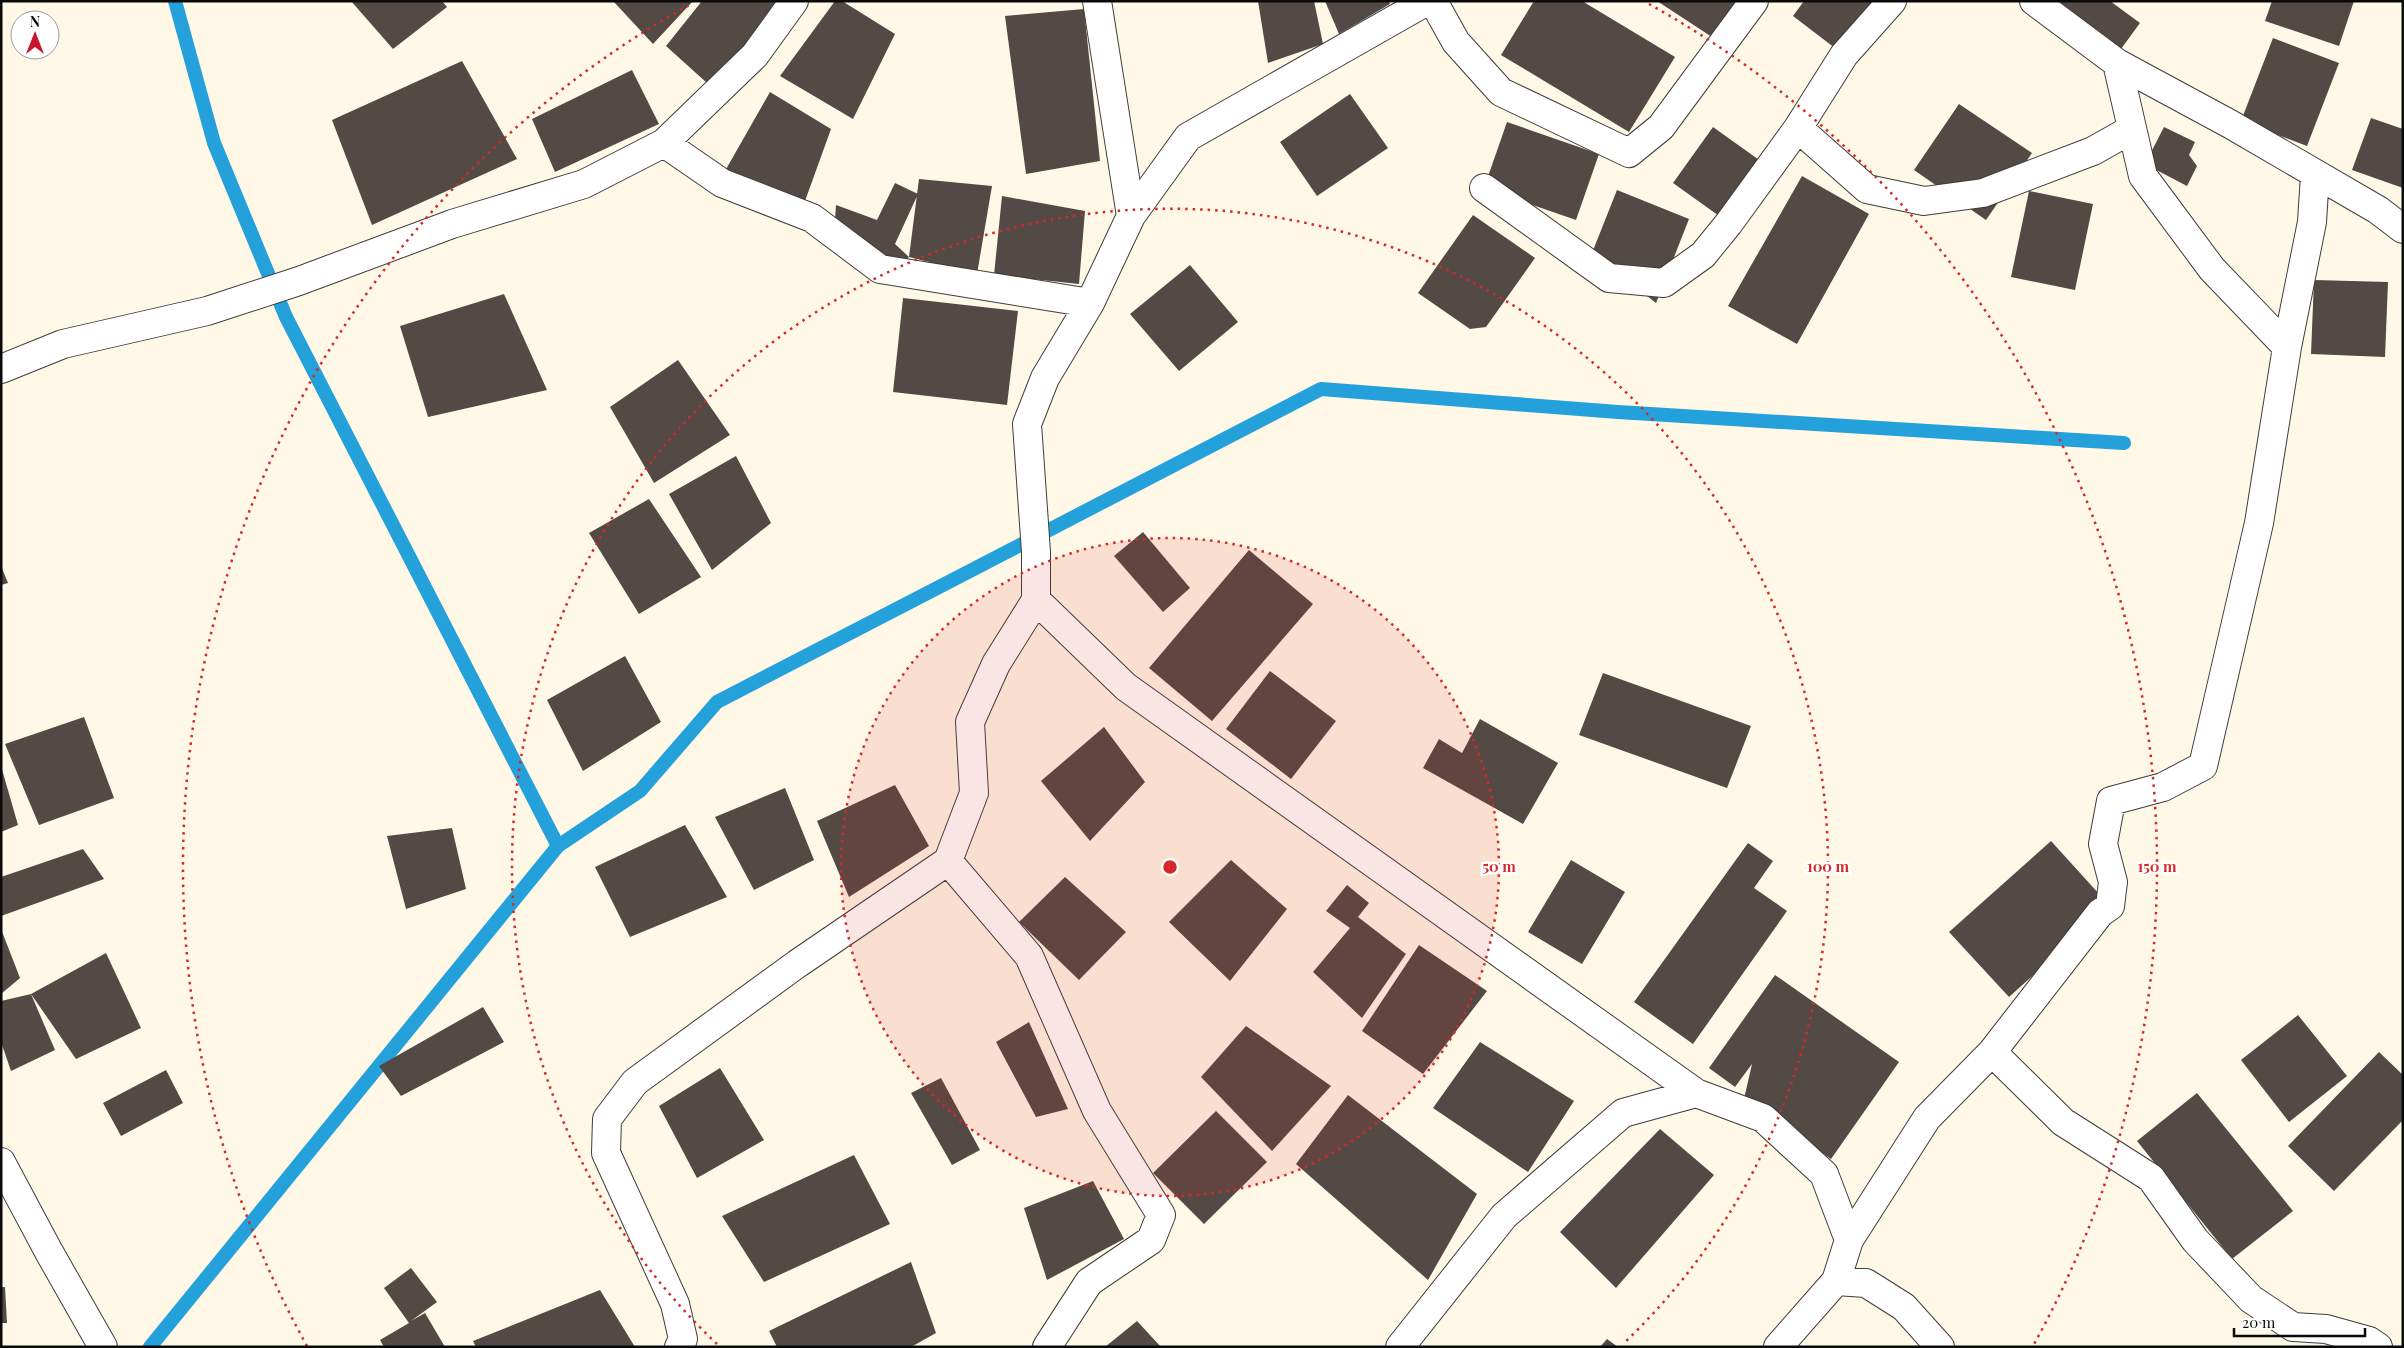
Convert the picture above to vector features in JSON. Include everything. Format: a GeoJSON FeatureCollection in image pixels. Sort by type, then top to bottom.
{"type":"FeatureCollection","features":[{"type":"Feature","properties":{"kind":"street"},"geometry":{"type":"LineString","coordinates":[[1,369],[63,344],[206,312],[299,281],[452,224],[584,184],[664,143],[755,54],[794,1]]}},
{"type":"Feature","properties":{"kind":"street"},"geometry":{"type":"LineString","coordinates":[[1097,1],[1131,216]]}},
{"type":"Feature","properties":{"kind":"street"},"geometry":{"type":"LineString","coordinates":[[679,1347],[683,1338],[674,1304],[606,1153],[607,1119],[635,1082],[797,964],[948,861],[974,793],[970,722],[996,664],[1036,600],[1036,552],[1027,424],[1045,378],[1090,303],[1131,216],[1188,137],[1427,1]]}},
{"type":"Feature","properties":{"kind":"street"},"geometry":{"type":"LineString","coordinates":[[1433,1],[1456,42],[1502,92],[1629,153],[1661,127],[1754,1]]}},
{"type":"Feature","properties":{"kind":"street"},"geometry":{"type":"LineString","coordinates":[[1484,188],[1609,278],[1664,283],[1703,255],[1729,223],[1798,128],[1844,55],[1892,1]]}},
{"type":"Feature","properties":{"kind":"street"},"geometry":{"type":"LineString","coordinates":[[2034,1],[2117,63],[2230,124],[2378,210],[2403,229]]}},
{"type":"Feature","properties":{"kind":"street"},"geometry":{"type":"LineString","coordinates":[[2117,63],[2143,176],[2212,269],[2287,347]]}},
{"type":"Feature","properties":{"kind":"street"},"geometry":{"type":"LineString","coordinates":[[1798,128],[1867,189],[1924,201],[1983,193],[2093,151],[2132,130]]}},
{"type":"Feature","properties":{"kind":"street"},"geometry":{"type":"LineString","coordinates":[[664,143],[722,183],[812,218],[880,268],[1090,303]]}},
{"type":"Feature","properties":{"kind":"street"},"geometry":{"type":"LineString","coordinates":[[1778,1347],[1836,1281],[1849,1240],[1927,1118],[1992,1052],[2100,914],[2110,906],[2113,882],[2103,844],[2111,801],[2163,787],[2204,766],[2259,522],[2287,347],[2312,222],[2315,174]]}},
{"type":"Feature","properties":{"kind":"street"},"geometry":{"type":"LineString","coordinates":[[1036,600],[1126,687],[1696,1093],[1763,1118],[1824,1174],[1849,1240]]}},
{"type":"Feature","properties":{"kind":"street"},"geometry":{"type":"LineString","coordinates":[[948,861],[1029,956],[1097,1111],[1161,1215],[1151,1240],[1089,1282],[1047,1347]]}},
{"type":"Feature","properties":{"kind":"street"},"geometry":{"type":"LineString","coordinates":[[1992,1052],[2063,1122],[2151,1178],[2196,1240],[2252,1298],[2293,1327],[2326,1329],[2369,1341],[2378,1347]]}},
{"type":"Feature","properties":{"kind":"street"},"geometry":{"type":"LineString","coordinates":[[1400,1347],[1504,1216],[1623,1113],[1696,1093]]}},
{"type":"Feature","properties":{"kind":"street"},"geometry":{"type":"LineString","coordinates":[[1,1162],[49,1252],[104,1347]]}},
{"type":"Feature","properties":{"kind":"street"},"geometry":{"type":"LineString","coordinates":[[1836,1281],[1866,1283],[1904,1307],[1940,1347]]}},
{"type":"Feature","properties":{"kind":"building"},"geometry":{"type":"Polygon","coordinates":[[[351,1],[442,1],[447,7],[393,49],[351,1]]]}},
{"type":"Feature","properties":{"kind":"building"},"geometry":{"type":"Polygon","coordinates":[[[613,1],[693,1],[653,44],[613,1]]]}},
{"type":"Feature","properties":{"kind":"building"},"geometry":{"type":"Polygon","coordinates":[[[702,1],[780,1],[717,92],[666,46],[702,1]]]}},
{"type":"Feature","properties":{"kind":"building"},"geometry":{"type":"Polygon","coordinates":[[[835,1],[842,1],[895,34],[853,119],[780,76],[835,1]]]}},
{"type":"Feature","properties":{"kind":"building"},"geometry":{"type":"Polygon","coordinates":[[[1258,1],[1314,1],[1323,44],[1268,63],[1258,1]]]}},
{"type":"Feature","properties":{"kind":"building"},"geometry":{"type":"Polygon","coordinates":[[[1325,1],[1389,1],[1390,4],[1339,34],[1325,1]]]}},
{"type":"Feature","properties":{"kind":"building"},"geometry":{"type":"Polygon","coordinates":[[[1534,1],[1582,1],[1675,57],[1629,132],[1501,55],[1534,1]]]}},
{"type":"Feature","properties":{"kind":"building"},"geometry":{"type":"Polygon","coordinates":[[[1657,1],[1736,1],[1712,37],[1657,1]]]}},
{"type":"Feature","properties":{"kind":"building"},"geometry":{"type":"Polygon","coordinates":[[[1804,1],[1886,1],[1844,55],[1793,16],[1804,1]]]}},
{"type":"Feature","properties":{"kind":"building"},"geometry":{"type":"Polygon","coordinates":[[[2055,1],[2110,1],[2140,23],[2121,49],[2055,1]]]}},
{"type":"Feature","properties":{"kind":"building"},"geometry":{"type":"Polygon","coordinates":[[[2272,1],[2354,1],[2339,46],[2265,21],[2272,1]]]}},
{"type":"Feature","properties":{"kind":"building"},"geometry":{"type":"Polygon","coordinates":[[[1084,9],[1100,161],[1026,174],[1005,16],[1084,9]]]}},
{"type":"Feature","properties":{"kind":"building"},"geometry":{"type":"Polygon","coordinates":[[[2273,38],[2339,63],[2307,146],[2241,121],[2273,38]]]}},
{"type":"Feature","properties":{"kind":"building"},"geometry":{"type":"Polygon","coordinates":[[[462,61],[517,159],[372,225],[332,120],[462,61]]]}},
{"type":"Feature","properties":{"kind":"building"},"geometry":{"type":"Polygon","coordinates":[[[632,70],[659,124],[555,172],[532,119],[632,70]]]}},
{"type":"Feature","properties":{"kind":"building"},"geometry":{"type":"Polygon","coordinates":[[[770,92],[831,129],[805,201],[725,171],[770,92]]]}},
{"type":"Feature","properties":{"kind":"building"},"geometry":{"type":"Polygon","coordinates":[[[1350,94],[1388,148],[1317,196],[1280,142],[1350,94]]]}},
{"type":"Feature","properties":{"kind":"building"},"geometry":{"type":"Polygon","coordinates":[[[1959,104],[2032,153],[1986,220],[1914,170],[1959,104]]]}},
{"type":"Feature","properties":{"kind":"building"},"geometry":{"type":"Polygon","coordinates":[[[2371,118],[2403,129],[2403,188],[2352,170],[2371,118]]]}},
{"type":"Feature","properties":{"kind":"building"},"geometry":{"type":"Polygon","coordinates":[[[1507,122],[1599,154],[1576,220],[1484,188],[1507,122]]]}},
{"type":"Feature","properties":{"kind":"building"},"geometry":{"type":"Polygon","coordinates":[[[1713,127],[1769,167],[1729,223],[1673,183],[1713,127]]]}},
{"type":"Feature","properties":{"kind":"building"},"geometry":{"type":"Polygon","coordinates":[[[2164,127],[2195,142],[2189,155],[2197,166],[2187,186],[2145,164],[2164,127]]]}},
{"type":"Feature","properties":{"kind":"building"},"geometry":{"type":"Polygon","coordinates":[[[1802,176],[1869,214],[1797,344],[1728,306],[1802,176]]]}},
{"type":"Feature","properties":{"kind":"building"},"geometry":{"type":"Polygon","coordinates":[[[919,179],[992,186],[977,274],[909,257],[919,179]]]}},
{"type":"Feature","properties":{"kind":"building"},"geometry":{"type":"Polygon","coordinates":[[[895,183],[918,194],[895,244],[909,257],[897,271],[834,234],[836,205],[877,220],[895,183]]]}},
{"type":"Feature","properties":{"kind":"building"},"geometry":{"type":"Polygon","coordinates":[[[1617,190],[1689,219],[1656,303],[1592,253],[1617,190]]]}},
{"type":"Feature","properties":{"kind":"building"},"geometry":{"type":"Polygon","coordinates":[[[2029,191],[2093,204],[2075,290],[2011,277],[2029,191]]]}},
{"type":"Feature","properties":{"kind":"building"},"geometry":{"type":"Polygon","coordinates":[[[1002,196],[1085,211],[1079,284],[994,275],[1002,196]]]}},
{"type":"Feature","properties":{"kind":"building"},"geometry":{"type":"Polygon","coordinates":[[[1473,215],[1535,258],[1486,327],[1470,329],[1418,293],[1473,215]]]}},
{"type":"Feature","properties":{"kind":"building"},"geometry":{"type":"Polygon","coordinates":[[[1190,265],[1238,322],[1179,371],[1130,314],[1190,265]]]}},
{"type":"Feature","properties":{"kind":"building"},"geometry":{"type":"Polygon","coordinates":[[[2314,280],[2388,282],[2385,357],[2311,354],[2314,280]]]}},
{"type":"Feature","properties":{"kind":"building"},"geometry":{"type":"Polygon","coordinates":[[[504,294],[547,390],[428,417],[400,326],[504,294]]]}},
{"type":"Feature","properties":{"kind":"building"},"geometry":{"type":"Polygon","coordinates":[[[903,298],[1018,311],[1007,405],[893,392],[903,298]]]}},
{"type":"Feature","properties":{"kind":"building"},"geometry":{"type":"Polygon","coordinates":[[[678,360],[730,435],[654,483],[610,407],[678,360]]]}},
{"type":"Feature","properties":{"kind":"building"},"geometry":{"type":"Polygon","coordinates":[[[736,456],[771,523],[712,570],[669,494],[736,456]]]}},
{"type":"Feature","properties":{"kind":"building"},"geometry":{"type":"Polygon","coordinates":[[[649,499],[701,577],[639,614],[589,533],[649,499]]]}},
{"type":"Feature","properties":{"kind":"building"},"geometry":{"type":"Polygon","coordinates":[[[1143,532],[1190,588],[1163,612],[1114,556],[1143,532]]]}},
{"type":"Feature","properties":{"kind":"building"},"geometry":{"type":"Polygon","coordinates":[[[1249,550],[1313,604],[1212,721],[1149,668],[1249,550]]]}},
{"type":"Feature","properties":{"kind":"building"},"geometry":{"type":"Polygon","coordinates":[[[1,566],[8,583],[1,585],[1,566]]]}},
{"type":"Feature","properties":{"kind":"building"},"geometry":{"type":"Polygon","coordinates":[[[625,656],[661,722],[583,771],[547,700],[625,656]]]}},
{"type":"Feature","properties":{"kind":"building"},"geometry":{"type":"Polygon","coordinates":[[[1270,671],[1336,721],[1291,779],[1226,729],[1270,671]]]}},
{"type":"Feature","properties":{"kind":"building"},"geometry":{"type":"Polygon","coordinates":[[[1603,673],[1751,726],[1727,788],[1579,735],[1603,673]]]}},
{"type":"Feature","properties":{"kind":"building"},"geometry":{"type":"Polygon","coordinates":[[[84,717],[114,798],[39,825],[5,744],[84,717]]]}},
{"type":"Feature","properties":{"kind":"building"},"geometry":{"type":"Polygon","coordinates":[[[1480,719],[1558,763],[1523,824],[1423,768],[1439,739],[1462,753],[1480,719]]]}},
{"type":"Feature","properties":{"kind":"building"},"geometry":{"type":"Polygon","coordinates":[[[1104,727],[1145,782],[1090,841],[1041,781],[1104,727]]]}},
{"type":"Feature","properties":{"kind":"building"},"geometry":{"type":"Polygon","coordinates":[[[1,766],[18,825],[1,832],[1,766]]]}},
{"type":"Feature","properties":{"kind":"building"},"geometry":{"type":"Polygon","coordinates":[[[895,785],[929,846],[849,897],[817,821],[895,785]]]}},
{"type":"Feature","properties":{"kind":"building"},"geometry":{"type":"Polygon","coordinates":[[[785,788],[814,860],[754,890],[715,817],[785,788]]]}},
{"type":"Feature","properties":{"kind":"building"},"geometry":{"type":"Polygon","coordinates":[[[685,825],[727,897],[630,937],[595,867],[685,825]]]}},
{"type":"Feature","properties":{"kind":"building"},"geometry":{"type":"Polygon","coordinates":[[[452,828],[466,889],[406,909],[387,836],[452,828]]]}},
{"type":"Feature","properties":{"kind":"building"},"geometry":{"type":"Polygon","coordinates":[[[2051,841],[2110,906],[2009,997],[1949,932],[2051,841]]]}},
{"type":"Feature","properties":{"kind":"building"},"geometry":{"type":"Polygon","coordinates":[[[1748,843],[1773,861],[1754,888],[1787,911],[1693,1044],[1634,1002],[1748,843]]]}},
{"type":"Feature","properties":{"kind":"building"},"geometry":{"type":"Polygon","coordinates":[[[83,849],[104,879],[1,916],[1,877],[83,849]]]}},
{"type":"Feature","properties":{"kind":"building"},"geometry":{"type":"Polygon","coordinates":[[[1231,860],[1287,909],[1230,981],[1169,922],[1231,860]]]}},
{"type":"Feature","properties":{"kind":"building"},"geometry":{"type":"Polygon","coordinates":[[[1571,860],[1625,892],[1582,964],[1528,932],[1571,860]]]}},
{"type":"Feature","properties":{"kind":"building"},"geometry":{"type":"Polygon","coordinates":[[[1065,877],[1126,932],[1079,980],[1019,922],[1065,877]]]}},
{"type":"Feature","properties":{"kind":"building"},"geometry":{"type":"Polygon","coordinates":[[[1347,885],[1369,903],[1358,917],[1406,954],[1362,1018],[1313,972],[1350,928],[1326,911],[1347,885]]]}},
{"type":"Feature","properties":{"kind":"building"},"geometry":{"type":"Polygon","coordinates":[[[1,929],[20,978],[1,994],[1,929]]]}},
{"type":"Feature","properties":{"kind":"building"},"geometry":{"type":"Polygon","coordinates":[[[1419,945],[1487,991],[1423,1074],[1362,1031],[1419,945]]]}},
{"type":"Feature","properties":{"kind":"building"},"geometry":{"type":"Polygon","coordinates":[[[106,953],[141,1028],[76,1059],[31,994],[106,953]]]}},
{"type":"Feature","properties":{"kind":"building"},"geometry":{"type":"Polygon","coordinates":[[[1775,975],[1899,1062],[1831,1159],[1744,1099],[1752,1064],[1735,1087],[1709,1068],[1775,975]]]}},
{"type":"Feature","properties":{"kind":"building"},"geometry":{"type":"Polygon","coordinates":[[[31,994],[55,1050],[11,1071],[1,1042],[1,1001],[31,994]]]}},
{"type":"Feature","properties":{"kind":"building"},"geometry":{"type":"Polygon","coordinates":[[[483,1007],[504,1042],[401,1096],[379,1066],[483,1007]]]}},
{"type":"Feature","properties":{"kind":"building"},"geometry":{"type":"Polygon","coordinates":[[[2298,1015],[2347,1076],[2289,1122],[2241,1060],[2298,1015]]]}},
{"type":"Feature","properties":{"kind":"building"},"geometry":{"type":"Polygon","coordinates":[[[1029,1022],[1068,1109],[1036,1117],[996,1042],[1029,1022]]]}},
{"type":"Feature","properties":{"kind":"building"},"geometry":{"type":"Polygon","coordinates":[[[1246,1026],[1331,1086],[1272,1151],[1201,1077],[1246,1026]]]}},
{"type":"Feature","properties":{"kind":"building"},"geometry":{"type":"Polygon","coordinates":[[[1480,1042],[1574,1101],[1528,1172],[1433,1108],[1480,1042]]]}},
{"type":"Feature","properties":{"kind":"building"},"geometry":{"type":"Polygon","coordinates":[[[2379,1052],[2403,1075],[2403,1120],[2334,1191],[2288,1146],[2379,1052]]]}},
{"type":"Feature","properties":{"kind":"building"},"geometry":{"type":"Polygon","coordinates":[[[720,1068],[764,1140],[697,1178],[659,1106],[720,1068]]]}},
{"type":"Feature","properties":{"kind":"building"},"geometry":{"type":"Polygon","coordinates":[[[166,1070],[183,1103],[121,1136],[103,1103],[166,1070]]]}},
{"type":"Feature","properties":{"kind":"building"},"geometry":{"type":"Polygon","coordinates":[[[941,1078],[980,1150],[952,1165],[911,1093],[941,1078]]]}},
{"type":"Feature","properties":{"kind":"building"},"geometry":{"type":"Polygon","coordinates":[[[2197,1093],[2293,1211],[2232,1259],[2137,1141],[2197,1093]]]}},
{"type":"Feature","properties":{"kind":"building"},"geometry":{"type":"Polygon","coordinates":[[[1348,1095],[1477,1194],[1428,1280],[1296,1164],[1348,1095]]]}},
{"type":"Feature","properties":{"kind":"building"},"geometry":{"type":"Polygon","coordinates":[[[1216,1111],[1267,1162],[1204,1224],[1153,1173],[1216,1111]]]}},
{"type":"Feature","properties":{"kind":"building"},"geometry":{"type":"Polygon","coordinates":[[[1660,1129],[1714,1175],[1616,1288],[1560,1232],[1660,1129]]]}},
{"type":"Feature","properties":{"kind":"building"},"geometry":{"type":"Polygon","coordinates":[[[854,1155],[890,1224],[764,1282],[722,1216],[854,1155]]]}},
{"type":"Feature","properties":{"kind":"building"},"geometry":{"type":"Polygon","coordinates":[[[1093,1181],[1124,1239],[1047,1280],[1024,1208],[1093,1181]]]}},
{"type":"Feature","properties":{"kind":"building"},"geometry":{"type":"Polygon","coordinates":[[[911,1262],[936,1333],[911,1347],[777,1347],[769,1331],[911,1262]]]}},
{"type":"Feature","properties":{"kind":"building"},"geometry":{"type":"Polygon","coordinates":[[[411,1268],[437,1302],[411,1321],[425,1313],[445,1347],[384,1347],[380,1340],[409,1323],[384,1288],[411,1268]]]}},
{"type":"Feature","properties":{"kind":"building"},"geometry":{"type":"Polygon","coordinates":[[[1,1287],[5,1287],[7,1323],[1,1323],[1,1287]]]}},
{"type":"Feature","properties":{"kind":"building"},"geometry":{"type":"Polygon","coordinates":[[[600,1290],[635,1347],[476,1347],[473,1341],[600,1290]]]}},
{"type":"Feature","properties":{"kind":"building"},"geometry":{"type":"Polygon","coordinates":[[[1137,1321],[1161,1347],[1105,1347],[1137,1321]]]}},
{"type":"Feature","properties":{"kind":"building"},"geometry":{"type":"Polygon","coordinates":[[[1607,1339],[1618,1347],[1600,1347],[1607,1339]]]}},
{"type":"Feature","properties":{"kind":"waterway"},"geometry":{"type":"LineString","coordinates":[[175,1],[214,143],[286,317],[558,846]]}},
{"type":"Feature","properties":{"kind":"waterway"},"geometry":{"type":"LineString","coordinates":[[150,1347],[558,846],[640,791],[717,702],[1321,389],[1618,412],[2124,443]]}}]}
